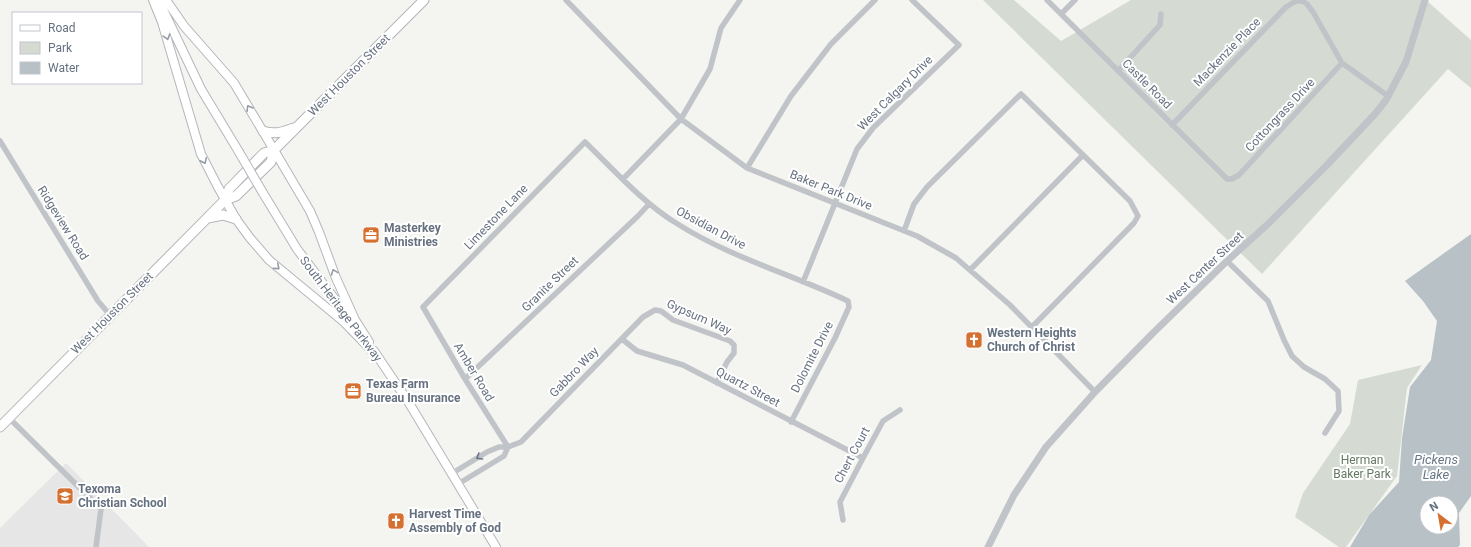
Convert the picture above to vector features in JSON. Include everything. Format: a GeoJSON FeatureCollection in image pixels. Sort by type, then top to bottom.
{"type":"FeatureCollection","features":[{"type":"Feature","properties":{"kind":"main road"},"geometry":{"type":"LineString","coordinates":[[153,0],[162,22],[201,154],[236,219],[268,260],[344,322],[376,355]]}},
{"type":"Feature","properties":{"kind":"main road","name":"South Heritage Parkway"},"geometry":{"type":"LineString","coordinates":[[159,0],[202,89],[297,250],[376,355],[409,403],[496,547]]}},
{"type":"Feature","properties":{"kind":"main road"},"geometry":{"type":"LineString","coordinates":[[166,0],[184,26],[234,83],[263,131],[310,211],[336,278],[355,320],[376,355]]}},
{"type":"Feature","properties":{"kind":"main road","name":"West Houston Street"},"geometry":{"type":"LineString","coordinates":[[0,427],[225,200],[236,196],[271,162],[274,150],[424,0]]}},
{"type":"Feature","properties":{"kind":"main road"},"geometry":{"type":"LineString","coordinates":[[263,131],[278,134],[297,127]]}},
{"type":"Feature","properties":{"kind":"main road"},"geometry":{"type":"LineString","coordinates":[[208,218],[223,215],[236,219]]}},
{"type":"Feature","properties":{"kind":"street","name":"Baker Park Drive"},"geometry":{"type":"LineString","coordinates":[[566,0],[681,119],[747,168],[917,236],[956,258],[1010,305],[1095,392]]}},
{"type":"Feature","properties":{"kind":"street"},"geometry":{"type":"LineString","coordinates":[[623,179],[681,119],[710,69],[721,28],[740,0]]}},
{"type":"Feature","properties":{"kind":"street"},"geometry":{"type":"LineString","coordinates":[[747,168],[795,91],[831,44],[875,0]]}},
{"type":"Feature","properties":{"kind":"street","name":"West Calgary Drive"},"geometry":{"type":"LineString","coordinates":[[803,282],[857,149],[873,128],[959,45],[912,0]]}},
{"type":"Feature","properties":{"kind":"street","name":"Castle Road"},"geometry":{"type":"LineString","coordinates":[[1047,0],[1222,175],[1227,179],[1232,179]]}},
{"type":"Feature","properties":{"kind":"street"},"geometry":{"type":"LineString","coordinates":[[1061,14],[1075,0]]}},
{"type":"Feature","properties":{"kind":"street","name":"West Center Street"},"geometry":{"type":"LineString","coordinates":[[988,547],[1014,495],[1046,447],[1095,392],[1227,261],[1268,224],[1375,114],[1388,96],[1406,62],[1425,0]]}},
{"type":"Feature","properties":{"kind":"street","name":"Mackenzie Place"},"geometry":{"type":"LineString","coordinates":[[1172,125],[1286,7],[1296,1],[1302,1],[1307,4],[1313,12],[1342,63]]}},
{"type":"Feature","properties":{"kind":"street"},"geometry":{"type":"LineString","coordinates":[[1118,71],[1160,25],[1161,14]]}},
{"type":"Feature","properties":{"kind":"street"},"geometry":{"type":"LineString","coordinates":[[1342,63],[1388,96]]}},
{"type":"Feature","properties":{"kind":"street","name":"Cottongrass Drive"},"geometry":{"type":"LineString","coordinates":[[1232,179],[1239,175],[1342,63]]}},
{"type":"Feature","properties":{"kind":"street"},"geometry":{"type":"LineString","coordinates":[[904,231],[914,204],[927,187],[1020,94],[1130,201],[1138,216],[1134,223],[1032,327]]}},
{"type":"Feature","properties":{"kind":"street","name":"Ridgeview Road"},"geometry":{"type":"LineString","coordinates":[[0,141],[98,301],[110,315]]}},
{"type":"Feature","properties":{"kind":"street","name":"Obsidian Drive"},"geometry":{"type":"LineString","coordinates":[[585,142],[649,204],[676,223],[700,237],[746,259],[848,301]]}},
{"type":"Feature","properties":{"kind":"street","name":"Limestone Lane"},"geometry":{"type":"LineString","coordinates":[[423,307],[585,142]]}},
{"type":"Feature","properties":{"kind":"street"},"geometry":{"type":"LineString","coordinates":[[970,270],[1083,155]]}},
{"type":"Feature","properties":{"kind":"street","name":"Granite Street"},"geometry":{"type":"LineString","coordinates":[[465,378],[649,204]]}},
{"type":"Feature","properties":{"kind":"street"},"geometry":{"type":"LineString","coordinates":[[1227,261],[1268,301],[1292,356],[1304,367],[1325,379],[1338,391],[1338,411],[1325,433]]}},
{"type":"Feature","properties":{"kind":"street","name":"Dolomite Drive"},"geometry":{"type":"LineString","coordinates":[[792,422],[836,338],[849,307],[848,301]]}},
{"type":"Feature","properties":{"kind":"street","name":"Amber Road"},"geometry":{"type":"LineString","coordinates":[[423,307],[508,447]]}},
{"type":"Feature","properties":{"kind":"street","name":"Gabbro Way"},"geometry":{"type":"LineString","coordinates":[[451,474],[487,452],[499,447],[508,447],[521,442],[643,317],[655,310]]}},
{"type":"Feature","properties":{"kind":"street","name":"Gypsum Way"},"geometry":{"type":"LineString","coordinates":[[655,310],[661,311],[673,320],[730,341],[734,345],[734,353],[727,362],[717,383]]}},
{"type":"Feature","properties":{"kind":"street","name":"Quartz Street"},"geometry":{"type":"LineString","coordinates":[[622,339],[637,351],[683,365],[863,458]]}},
{"type":"Feature","properties":{"kind":"street","name":"Chert Court"},"geometry":{"type":"LineString","coordinates":[[843,520],[840,502],[883,421],[900,410]]}},
{"type":"Feature","properties":{"kind":"street"},"geometry":{"type":"LineString","coordinates":[[9,418],[101,509],[96,547]]}},
{"type":"Feature","properties":{"kind":"street","name":"Gabbro Way"},"geometry":{"type":"LineString","coordinates":[[458,484],[504,456],[508,447]]}},
{"type":"Feature","properties":{"kind":"shaded area","name":"Texoma Christian School"},"geometry":{"type":"Polygon","coordinates":[[[66,463],[149,547],[0,547],[0,528],[66,463]]]}},
{"type":"Feature","properties":{"kind":"green space"},"geometry":{"type":"Polygon","coordinates":[[[983,0],[1014,0],[1061,41],[1131,0],[1426,0],[1471,40],[1471,88],[1448,69],[1262,274],[983,0]]]}},
{"type":"Feature","properties":{"kind":"green space","name":"Herman Baker Park"},"geometry":{"type":"Polygon","coordinates":[[[1422,365],[1407,388],[1397,476],[1346,547],[1339,547],[1295,517],[1303,493],[1350,424],[1358,380],[1422,365]]]}},
{"type":"Feature","properties":{"kind":"water","name":"Pickens Lake"},"geometry":{"type":"Polygon","coordinates":[[[1471,234],[1471,496],[1459,513],[1460,545],[1458,547],[1350,547],[1369,515],[1399,482],[1402,438],[1410,387],[1431,360],[1437,321],[1423,301],[1405,281],[1471,234]]]}},
{"type":"Feature","properties":{"kind":"place","name":"Masterkey Ministries"},"geometry":{"type":"Point","coordinates":[371,235]}},
{"type":"Feature","properties":{"kind":"place","name":"Western Heights Church of Christ"},"geometry":{"type":"Point","coordinates":[974,340]}},
{"type":"Feature","properties":{"kind":"place","name":"Texas Farm Bureau Insurance"},"geometry":{"type":"Point","coordinates":[353,391]}},
{"type":"Feature","properties":{"kind":"place","name":"Texoma Christian School"},"geometry":{"type":"Point","coordinates":[65,496]}},
{"type":"Feature","properties":{"kind":"place","name":"Harvest Time Assembly of God"},"geometry":{"type":"Point","coordinates":[396,521]}}]}
